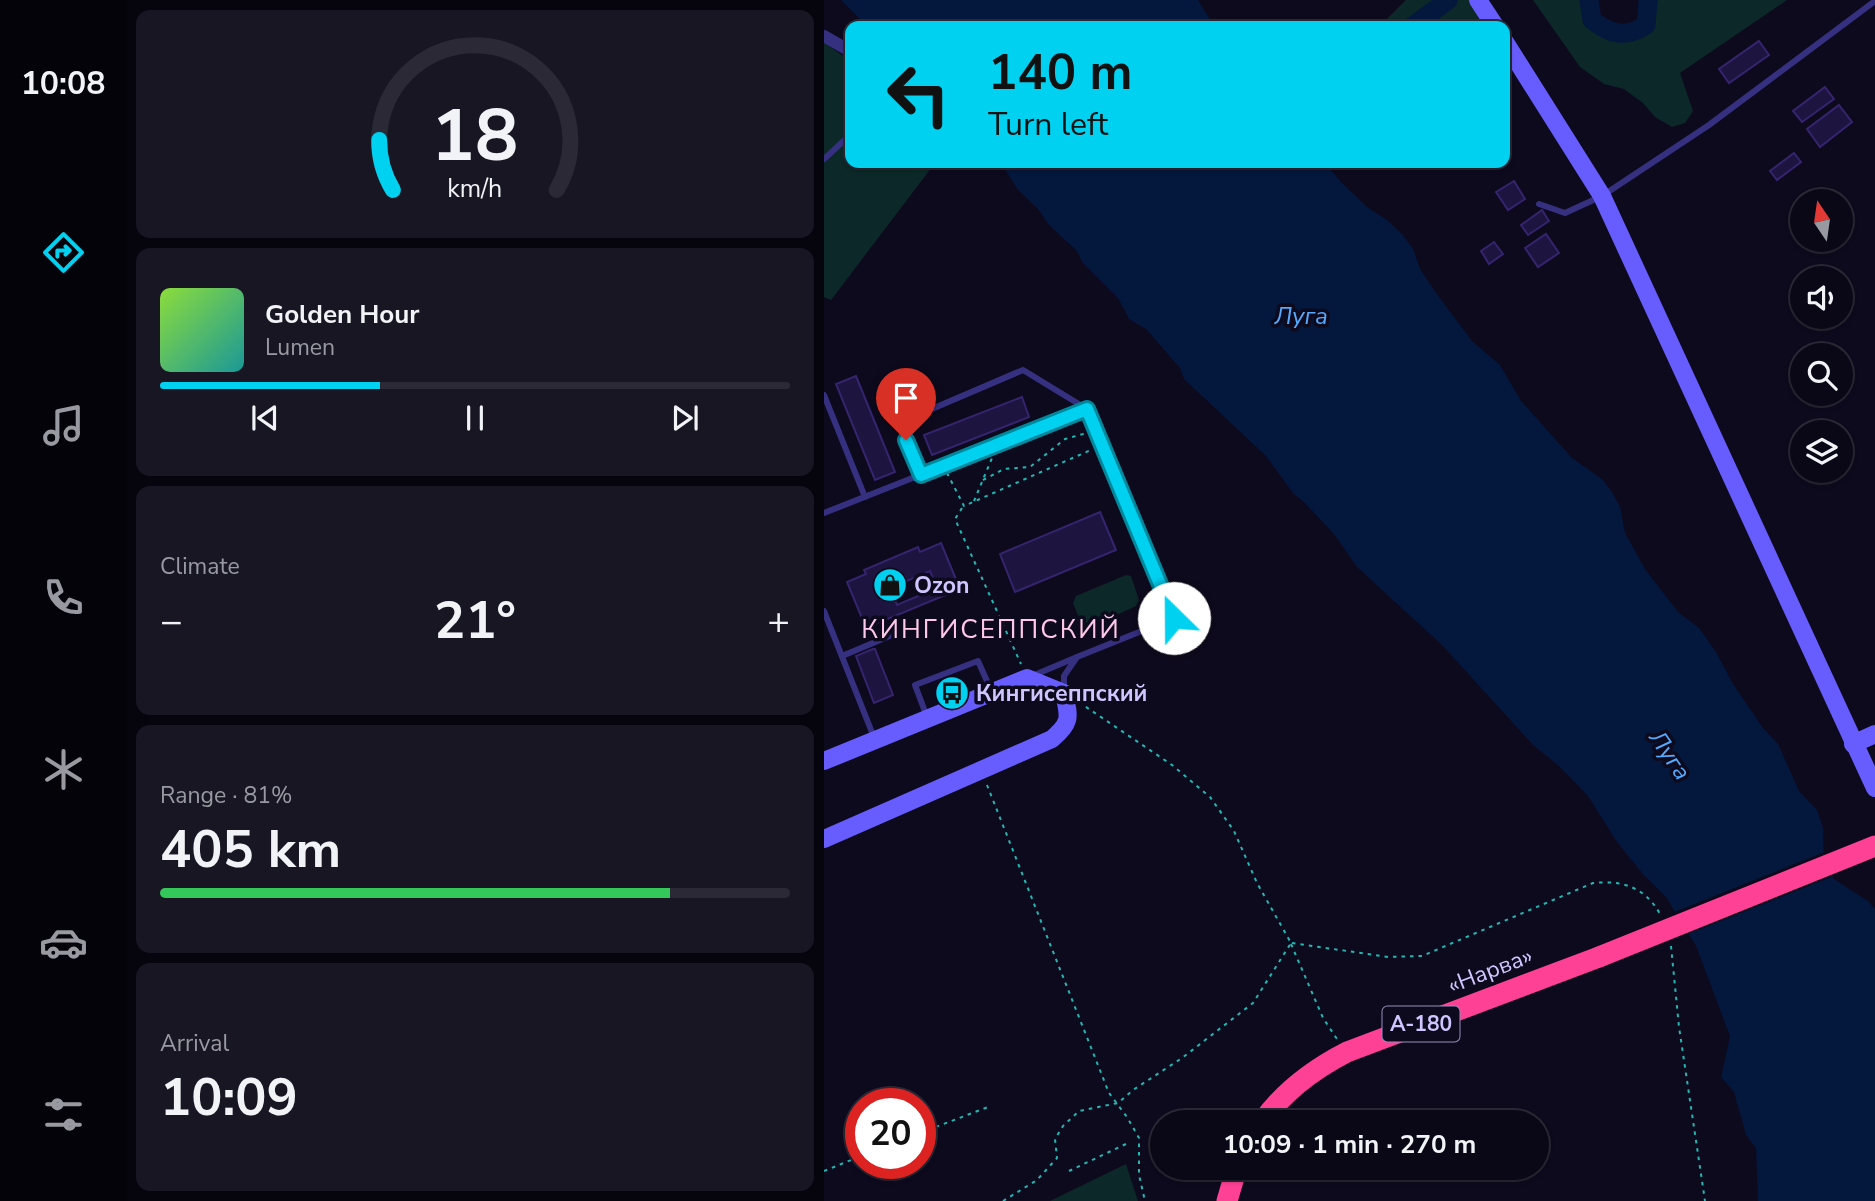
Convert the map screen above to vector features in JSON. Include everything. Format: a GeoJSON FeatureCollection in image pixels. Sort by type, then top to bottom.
{"type":"FeatureCollection","features":[{"type":"Feature","properties":{"kind":"highway","name":"«Нарва»"},"geometry":{"type":"LineString","coordinates":[[1273,1110],[1313,1071],[1347,1052],[1599,957],[1875,846]]}},
{"type":"Feature","properties":{"kind":"highway"},"geometry":{"type":"LineString","coordinates":[[1227,1201],[1233,1180]]}},
{"type":"Feature","properties":{"kind":"street"},"geometry":{"type":"LineString","coordinates":[[1478,0],[1492,21]]}},
{"type":"Feature","properties":{"kind":"street"},"geometry":{"type":"LineString","coordinates":[[824,37],[845,48]]}},
{"type":"Feature","properties":{"kind":"street"},"geometry":{"type":"LineString","coordinates":[[1510,50],[1602,196],[1875,788]]}},
{"type":"Feature","properties":{"kind":"street"},"geometry":{"type":"LineString","coordinates":[[824,761],[1027,678],[1064,693],[1069,718],[1064,729],[1052,739],[824,839]]}},
{"type":"Feature","properties":{"kind":"street"},"geometry":{"type":"LineString","coordinates":[[1853,744],[1875,734]]}},
{"type":"Feature","properties":{"kind":"lane"},"geometry":{"type":"LineString","coordinates":[[1539,204],[1565,213],[1602,196],[1709,125],[1875,1]]}},
{"type":"Feature","properties":{"kind":"lane"},"geometry":{"type":"LineString","coordinates":[[824,159],[845,140]]}},
{"type":"Feature","properties":{"kind":"lane"},"geometry":{"type":"LineString","coordinates":[[921,475],[899,423],[1023,370],[1087,409],[1174,618],[1027,678]]}},
{"type":"Feature","properties":{"kind":"lane"},"geometry":{"type":"LineString","coordinates":[[824,395],[865,497]]}},
{"type":"Feature","properties":{"kind":"lane"},"geometry":{"type":"LineString","coordinates":[[824,513],[1087,409]]}},
{"type":"Feature","properties":{"kind":"lane"},"geometry":{"type":"LineString","coordinates":[[824,611],[875,740]]}},
{"type":"Feature","properties":{"kind":"lane"},"geometry":{"type":"LineString","coordinates":[[842,656],[892,635]]}},
{"type":"Feature","properties":{"kind":"lane"},"geometry":{"type":"LineString","coordinates":[[1064,693],[1064,676],[1077,657]]}},
{"type":"Feature","properties":{"kind":"lane"},"geometry":{"type":"LineString","coordinates":[[928,718],[915,685],[978,661],[992,692]]}},
{"type":"Feature","properties":{"kind":"path"},"geometry":{"type":"LineString","coordinates":[[983,480],[1004,469],[1030,467],[1066,439],[1087,433],[1094,449],[964,506],[955,519],[1027,678]]}},
{"type":"Feature","properties":{"kind":"path"},"geometry":{"type":"LineString","coordinates":[[974,502],[997,444]]}},
{"type":"Feature","properties":{"kind":"path"},"geometry":{"type":"LineString","coordinates":[[943,466],[964,506]]}},
{"type":"Feature","properties":{"kind":"path"},"geometry":{"type":"LineString","coordinates":[[1064,693],[1172,765],[1210,797],[1234,831],[1257,883],[1291,943],[1323,1018],[1338,1041]]}},
{"type":"Feature","properties":{"kind":"path"},"geometry":{"type":"LineString","coordinates":[[981,771],[1109,1093],[1139,1138],[1139,1175],[1145,1201]]}},
{"type":"Feature","properties":{"kind":"path"},"geometry":{"type":"LineString","coordinates":[[1003,1201],[1037,1180],[1057,1158],[1055,1139],[1063,1126],[1079,1111],[1118,1103],[1253,1003],[1291,943]]}},
{"type":"Feature","properties":{"kind":"path"},"geometry":{"type":"LineString","coordinates":[[936,1127],[987,1107]]}},
{"type":"Feature","properties":{"kind":"path"},"geometry":{"type":"LineString","coordinates":[[1069,1171],[1128,1143]]}},
{"type":"Feature","properties":{"kind":"path"},"geometry":{"type":"LineString","coordinates":[[824,1171],[845,1162]]}},
{"type":"Feature","properties":{"kind":"green space"},"geometry":{"type":"Polygon","coordinates":[[[1406,0],[1470,0],[1484,21],[1385,21],[1406,0]]]}},
{"type":"Feature","properties":{"kind":"green space"},"geometry":{"type":"Polygon","coordinates":[[[1533,0],[1589,0],[1592,20],[1612,32],[1625,33],[1646,24],[1648,0],[1787,0],[1680,73],[1693,111],[1685,123],[1672,127],[1655,117],[1643,103],[1624,89],[1604,84],[1580,67],[1533,0]]]}},
{"type":"Feature","properties":{"kind":"green space"},"geometry":{"type":"Polygon","coordinates":[[[824,42],[845,57],[845,168],[931,168],[831,300],[824,297],[824,42]]]}},
{"type":"Feature","properties":{"kind":"green space"},"geometry":{"type":"Polygon","coordinates":[[[1126,575],[1131,576],[1139,600],[1136,606],[1091,627],[1082,625],[1073,603],[1076,596],[1126,575]]]}},
{"type":"Feature","properties":{"kind":"green space"},"geometry":{"type":"Polygon","coordinates":[[[1126,1164],[1138,1201],[1050,1201],[1126,1164]]]}},
{"type":"Feature","properties":{"kind":"water"},"geometry":{"type":"Polygon","coordinates":[[[841,0],[1198,0],[1211,21],[862,21],[841,0]]]}},
{"type":"Feature","properties":{"kind":"water","name":"Луга"},"geometry":{"type":"Polygon","coordinates":[[[1004,168],[1329,168],[1367,207],[1402,234],[1413,249],[1420,269],[1472,341],[1500,365],[1521,401],[1572,458],[1602,479],[1612,492],[1620,507],[1625,533],[1645,569],[1678,612],[1699,628],[1733,684],[1763,728],[1778,744],[1799,791],[1817,810],[1823,828],[1826,865],[1834,879],[1868,901],[1875,909],[1875,1201],[1758,1201],[1756,1148],[1746,1135],[1734,1092],[1721,1077],[1730,1036],[1696,946],[1666,897],[1617,842],[1588,796],[1558,765],[1533,745],[1442,645],[1357,567],[1334,534],[1293,493],[1266,456],[1184,379],[1180,368],[1146,329],[1129,319],[1118,298],[1018,190],[1004,168]]]}},
{"type":"Feature","properties":{"kind":"pier"},"geometry":{"type":"Polygon","coordinates":[[[1827,851],[1836,875],[1686,935],[1672,913],[1827,851]]]}},
{"type":"Feature","properties":{"kind":"building"},"geometry":{"type":"Polygon","coordinates":[[[1759,41],[1769,55],[1729,83],[1719,69],[1759,41]]]}},
{"type":"Feature","properties":{"kind":"building"},"geometry":{"type":"Polygon","coordinates":[[[1825,87],[1834,99],[1802,122],[1793,111],[1825,87]]]}},
{"type":"Feature","properties":{"kind":"building"},"geometry":{"type":"Polygon","coordinates":[[[1839,105],[1852,122],[1820,147],[1807,129],[1839,105]]]}},
{"type":"Feature","properties":{"kind":"building"},"geometry":{"type":"Polygon","coordinates":[[[1794,153],[1801,162],[1777,180],[1770,171],[1794,153]]]}},
{"type":"Feature","properties":{"kind":"building"},"geometry":{"type":"Polygon","coordinates":[[[1514,181],[1525,199],[1508,210],[1496,192],[1514,181]]]}},
{"type":"Feature","properties":{"kind":"building"},"geometry":{"type":"Polygon","coordinates":[[[1542,210],[1549,221],[1528,235],[1521,225],[1542,210]]]}},
{"type":"Feature","properties":{"kind":"building"},"geometry":{"type":"Polygon","coordinates":[[[1546,234],[1559,253],[1538,267],[1525,248],[1546,234]]]}},
{"type":"Feature","properties":{"kind":"building"},"geometry":{"type":"Polygon","coordinates":[[[1494,242],[1503,254],[1489,264],[1481,251],[1494,242]]]}},
{"type":"Feature","properties":{"kind":"building"},"geometry":{"type":"Polygon","coordinates":[[[856,376],[895,472],[875,480],[836,384],[856,376]]]}},
{"type":"Feature","properties":{"kind":"building"},"geometry":{"type":"Polygon","coordinates":[[[1022,397],[1029,417],[932,455],[924,435],[1022,397]]]}},
{"type":"Feature","properties":{"kind":"building"},"geometry":{"type":"Polygon","coordinates":[[[1100,512],[1116,550],[1015,592],[1000,554],[1100,512]]]}},
{"type":"Feature","properties":{"kind":"building"},"geometry":{"type":"Polygon","coordinates":[[[941,543],[960,589],[866,628],[847,582],[866,574],[864,570],[918,547],[920,552],[941,543]],[[930,571],[890,588],[897,605],[937,588],[930,571]]]}},
{"type":"Feature","properties":{"kind":"building"},"geometry":{"type":"Polygon","coordinates":[[[873,649],[893,695],[874,703],[856,656],[873,649]]]}},
{"type":"Feature","properties":{"kind":"waterway"},"geometry":{"type":"LineString","coordinates":[[1420,21],[1448,0]]}},
{"type":"Feature","properties":{"kind":"waterway"},"geometry":{"type":"LineString","coordinates":[[1589,0],[1592,20],[1612,32],[1619,33],[1632,32],[1646,25],[1648,0]]}},
{"type":"Feature","properties":{"kind":"place","name":"Ozon"},"geometry":{"type":"Point","coordinates":[890,585]}},
{"type":"Feature","properties":{"kind":"place","name":"Кингисеппский"},"geometry":{"type":"Point","coordinates":[952,693]}},
{"type":"Feature","properties":{"kind":"district","name":"КИНГИСЕППСКИЙ"},"geometry":{"type":"Point","coordinates":[991,629]}},
{"type":"Feature","properties":{"kind":"route"},"geometry":{"type":"LineString","coordinates":[[906,440],[921,475],[1087,409],[1174,618]]}}]}
